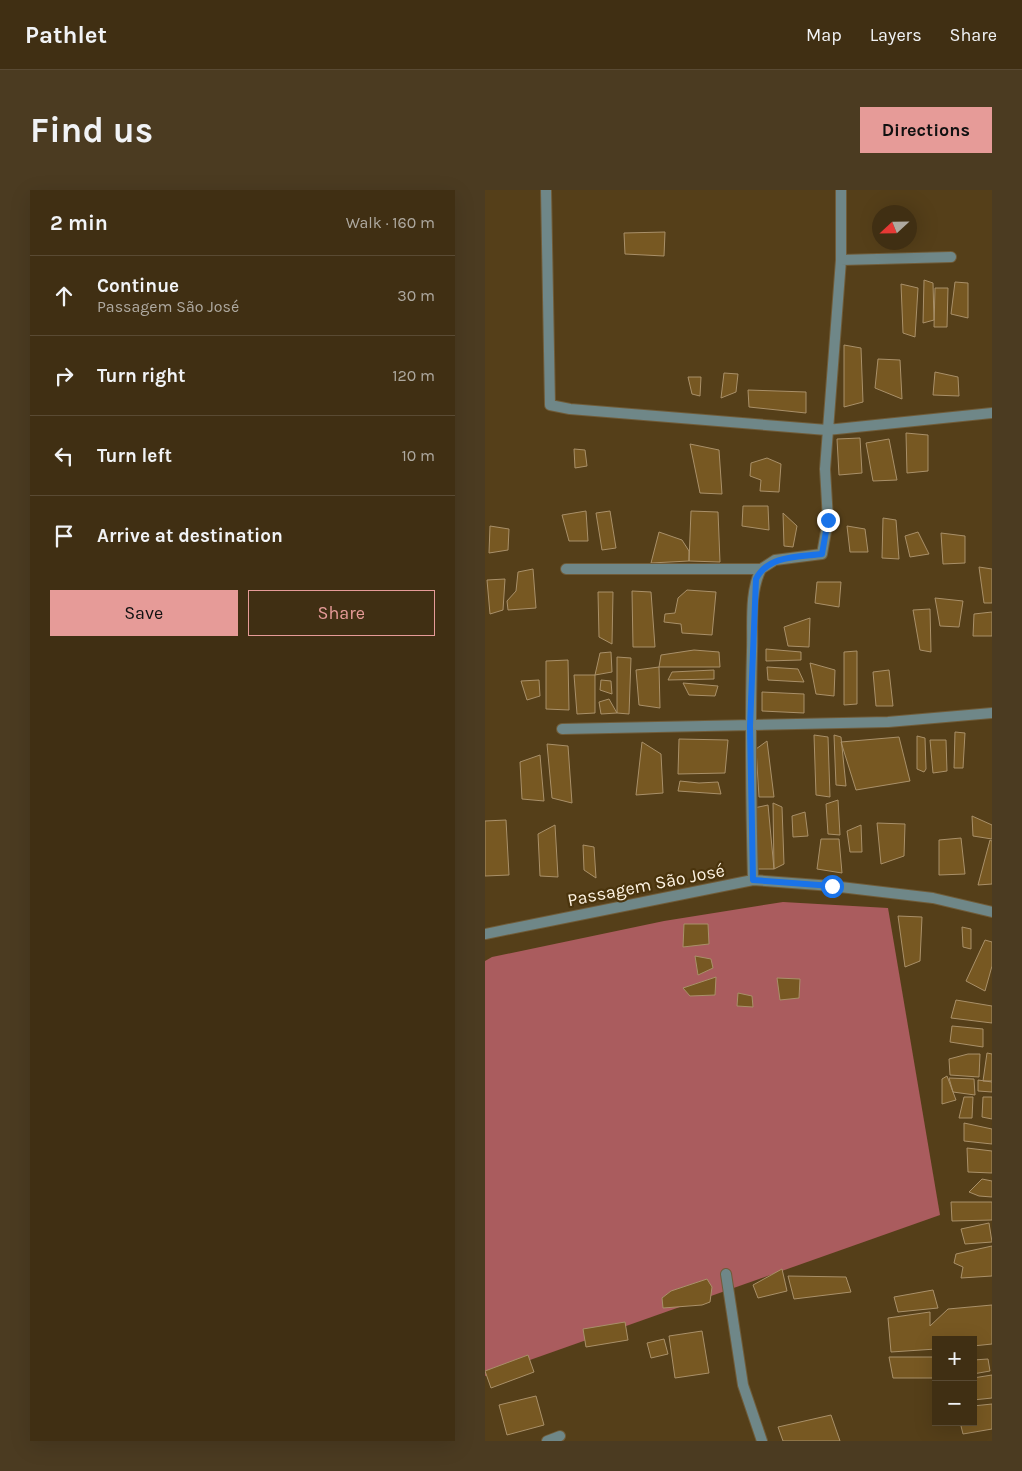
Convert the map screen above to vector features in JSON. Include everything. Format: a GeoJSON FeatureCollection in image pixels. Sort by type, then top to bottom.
{"type":"FeatureCollection","features":[{"type":"Feature","properties":{"kind":"street"},"geometry":{"type":"LineString","coordinates":[[546,190],[550,405],[570,410],[827,430],[992,413]]}},
{"type":"Feature","properties":{"kind":"street"},"geometry":{"type":"LineString","coordinates":[[753,880],[750,726],[756,579],[761,569],[775,560],[822,554],[828,520],[825,469],[841,260],[841,190]]}},
{"type":"Feature","properties":{"kind":"street"},"geometry":{"type":"LineString","coordinates":[[841,260],[951,257]]}},
{"type":"Feature","properties":{"kind":"street"},"geometry":{"type":"LineString","coordinates":[[566,569],[761,569]]}},
{"type":"Feature","properties":{"kind":"street"},"geometry":{"type":"LineString","coordinates":[[562,729],[888,722],[992,713]]}},
{"type":"Feature","properties":{"kind":"street","name":"Passagem São José"},"geometry":{"type":"LineString","coordinates":[[485,934],[753,880],[832,886],[933,898],[992,912]]}},
{"type":"Feature","properties":{"kind":"street"},"geometry":{"type":"LineString","coordinates":[[726,1274],[743,1386],[763,1441]]}},
{"type":"Feature","properties":{"kind":"street"},"geometry":{"type":"LineString","coordinates":[[547,1441],[560,1438]]}},
{"type":"Feature","properties":{"kind":"shaded area"},"geometry":{"type":"Polygon","coordinates":[[[783,902],[888,908],[940,1215],[485,1376],[485,961],[492,957],[664,921],[783,902]]]}},
{"type":"Feature","properties":{"kind":"building"},"geometry":{"type":"Polygon","coordinates":[[[665,232],[664,256],[625,254],[624,233],[665,232]]]}},
{"type":"Feature","properties":{"kind":"building"},"geometry":{"type":"Polygon","coordinates":[[[924,280],[933,283],[934,320],[923,323],[924,280]]]}},
{"type":"Feature","properties":{"kind":"building"},"geometry":{"type":"Polygon","coordinates":[[[955,282],[968,283],[968,318],[951,314],[955,282]]]}},
{"type":"Feature","properties":{"kind":"building"},"geometry":{"type":"Polygon","coordinates":[[[901,284],[918,288],[915,337],[903,333],[901,284]]]}},
{"type":"Feature","properties":{"kind":"building"},"geometry":{"type":"Polygon","coordinates":[[[935,288],[948,288],[947,327],[934,327],[935,288]]]}},
{"type":"Feature","properties":{"kind":"building"},"geometry":{"type":"Polygon","coordinates":[[[844,345],[861,348],[863,402],[844,407],[844,345]]]}},
{"type":"Feature","properties":{"kind":"building"},"geometry":{"type":"Polygon","coordinates":[[[878,359],[900,360],[902,399],[875,388],[878,359]]]}},
{"type":"Feature","properties":{"kind":"building"},"geometry":{"type":"Polygon","coordinates":[[[935,372],[958,377],[959,396],[933,395],[935,372]]]}},
{"type":"Feature","properties":{"kind":"building"},"geometry":{"type":"Polygon","coordinates":[[[724,373],[738,374],[736,392],[721,398],[724,373]]]}},
{"type":"Feature","properties":{"kind":"building"},"geometry":{"type":"Polygon","coordinates":[[[688,377],[701,377],[700,396],[692,394],[688,377]]]}},
{"type":"Feature","properties":{"kind":"building"},"geometry":{"type":"Polygon","coordinates":[[[748,390],[806,392],[806,413],[749,407],[748,390]]]}},
{"type":"Feature","properties":{"kind":"building"},"geometry":{"type":"Polygon","coordinates":[[[906,433],[928,435],[928,471],[907,473],[906,433]]]}},
{"type":"Feature","properties":{"kind":"building"},"geometry":{"type":"Polygon","coordinates":[[[860,438],[862,473],[839,475],[837,439],[860,438]]]}},
{"type":"Feature","properties":{"kind":"building"},"geometry":{"type":"Polygon","coordinates":[[[889,439],[897,480],[873,481],[866,443],[889,439]]]}},
{"type":"Feature","properties":{"kind":"building"},"geometry":{"type":"Polygon","coordinates":[[[690,444],[719,450],[722,494],[700,493],[690,444]]]}},
{"type":"Feature","properties":{"kind":"building"},"geometry":{"type":"Polygon","coordinates":[[[574,449],[585,450],[587,466],[575,468],[574,449]]]}},
{"type":"Feature","properties":{"kind":"building"},"geometry":{"type":"Polygon","coordinates":[[[767,458],[781,464],[779,492],[760,491],[761,480],[750,476],[751,463],[767,458]]]}},
{"type":"Feature","properties":{"kind":"building"},"geometry":{"type":"Polygon","coordinates":[[[743,506],[768,506],[769,530],[742,526],[743,506]]]}},
{"type":"Feature","properties":{"kind":"building"},"geometry":{"type":"Polygon","coordinates":[[[586,511],[588,541],[569,541],[562,515],[586,511]]]}},
{"type":"Feature","properties":{"kind":"building"},"geometry":{"type":"Polygon","coordinates":[[[610,511],[616,548],[602,550],[596,513],[610,511]]]}},
{"type":"Feature","properties":{"kind":"building"},"geometry":{"type":"Polygon","coordinates":[[[691,511],[718,512],[720,562],[689,561],[691,511]]]}},
{"type":"Feature","properties":{"kind":"building"},"geometry":{"type":"Polygon","coordinates":[[[783,513],[797,526],[793,547],[784,546],[783,513]]]}},
{"type":"Feature","properties":{"kind":"building"},"geometry":{"type":"Polygon","coordinates":[[[883,518],[896,520],[899,559],[882,558],[883,518]]]}},
{"type":"Feature","properties":{"kind":"building"},"geometry":{"type":"Polygon","coordinates":[[[490,526],[509,529],[508,550],[489,553],[490,526]]]}},
{"type":"Feature","properties":{"kind":"building"},"geometry":{"type":"Polygon","coordinates":[[[847,526],[865,529],[868,552],[850,552],[847,526]]]}},
{"type":"Feature","properties":{"kind":"building"},"geometry":{"type":"Polygon","coordinates":[[[659,532],[682,540],[689,551],[689,561],[651,563],[659,532]]]}},
{"type":"Feature","properties":{"kind":"building"},"geometry":{"type":"Polygon","coordinates":[[[918,532],[929,554],[910,557],[905,536],[918,532]]]}},
{"type":"Feature","properties":{"kind":"building"},"geometry":{"type":"Polygon","coordinates":[[[941,533],[965,536],[965,563],[943,564],[941,533]]]}},
{"type":"Feature","properties":{"kind":"building"},"geometry":{"type":"Polygon","coordinates":[[[979,567],[992,569],[992,603],[984,603],[979,567]]]}},
{"type":"Feature","properties":{"kind":"building"},"geometry":{"type":"Polygon","coordinates":[[[533,569],[536,608],[508,610],[507,601],[516,591],[518,572],[533,569]]]}},
{"type":"Feature","properties":{"kind":"building"},"geometry":{"type":"Polygon","coordinates":[[[505,579],[503,610],[490,614],[487,580],[505,579]]]}},
{"type":"Feature","properties":{"kind":"building"},"geometry":{"type":"Polygon","coordinates":[[[817,582],[841,582],[839,607],[815,603],[817,582]]]}},
{"type":"Feature","properties":{"kind":"building"},"geometry":{"type":"Polygon","coordinates":[[[687,590],[716,592],[712,635],[682,633],[681,624],[664,622],[665,614],[675,613],[678,598],[687,590]]]}},
{"type":"Feature","properties":{"kind":"building"},"geometry":{"type":"Polygon","coordinates":[[[632,591],[651,592],[655,647],[633,647],[632,591]]]}},
{"type":"Feature","properties":{"kind":"building"},"geometry":{"type":"Polygon","coordinates":[[[598,592],[613,592],[612,644],[599,637],[598,592]]]}},
{"type":"Feature","properties":{"kind":"building"},"geometry":{"type":"Polygon","coordinates":[[[935,598],[963,601],[959,627],[940,626],[935,598]]]}},
{"type":"Feature","properties":{"kind":"building"},"geometry":{"type":"Polygon","coordinates":[[[930,609],[931,652],[920,650],[913,610],[930,609]]]}},
{"type":"Feature","properties":{"kind":"building"},"geometry":{"type":"Polygon","coordinates":[[[992,612],[992,636],[973,636],[974,614],[992,612]]]}},
{"type":"Feature","properties":{"kind":"building"},"geometry":{"type":"Polygon","coordinates":[[[810,618],[809,647],[788,646],[784,627],[810,618]]]}},
{"type":"Feature","properties":{"kind":"building"},"geometry":{"type":"Polygon","coordinates":[[[766,649],[801,652],[801,660],[766,661],[766,649]]]}},
{"type":"Feature","properties":{"kind":"building"},"geometry":{"type":"Polygon","coordinates":[[[694,650],[719,652],[720,667],[659,667],[661,655],[694,650]]]}},
{"type":"Feature","properties":{"kind":"building"},"geometry":{"type":"Polygon","coordinates":[[[857,651],[857,704],[844,705],[844,652],[857,651]]]}},
{"type":"Feature","properties":{"kind":"building"},"geometry":{"type":"Polygon","coordinates":[[[611,652],[612,672],[595,675],[600,653],[611,652]]]}},
{"type":"Feature","properties":{"kind":"building"},"geometry":{"type":"Polygon","coordinates":[[[617,657],[631,658],[629,714],[617,713],[617,657]]]}},
{"type":"Feature","properties":{"kind":"building"},"geometry":{"type":"Polygon","coordinates":[[[568,660],[569,710],[546,709],[546,661],[568,660]]]}},
{"type":"Feature","properties":{"kind":"building"},"geometry":{"type":"Polygon","coordinates":[[[810,663],[835,670],[834,696],[816,694],[810,663]]]}},
{"type":"Feature","properties":{"kind":"building"},"geometry":{"type":"Polygon","coordinates":[[[659,667],[660,708],[639,705],[636,670],[659,667]]]}},
{"type":"Feature","properties":{"kind":"building"},"geometry":{"type":"Polygon","coordinates":[[[767,667],[798,669],[804,682],[768,680],[767,667]]]}},
{"type":"Feature","properties":{"kind":"building"},"geometry":{"type":"Polygon","coordinates":[[[714,670],[714,679],[668,680],[672,672],[714,670]]]}},
{"type":"Feature","properties":{"kind":"building"},"geometry":{"type":"Polygon","coordinates":[[[889,670],[893,706],[876,706],[873,672],[889,670]]]}},
{"type":"Feature","properties":{"kind":"building"},"geometry":{"type":"Polygon","coordinates":[[[574,675],[595,675],[595,713],[577,714],[574,675]]]}},
{"type":"Feature","properties":{"kind":"building"},"geometry":{"type":"Polygon","coordinates":[[[539,680],[540,696],[527,700],[521,681],[539,680]]]}},
{"type":"Feature","properties":{"kind":"building"},"geometry":{"type":"Polygon","coordinates":[[[601,680],[611,681],[612,694],[600,690],[601,680]]]}},
{"type":"Feature","properties":{"kind":"building"},"geometry":{"type":"Polygon","coordinates":[[[683,683],[718,686],[715,696],[689,695],[683,683]]]}},
{"type":"Feature","properties":{"kind":"building"},"geometry":{"type":"Polygon","coordinates":[[[762,692],[804,694],[804,713],[762,711],[762,692]]]}},
{"type":"Feature","properties":{"kind":"building"},"geometry":{"type":"Polygon","coordinates":[[[609,699],[617,713],[601,714],[599,702],[609,699]]]}},
{"type":"Feature","properties":{"kind":"building"},"geometry":{"type":"Polygon","coordinates":[[[955,732],[965,733],[963,768],[954,768],[955,732]]]}},
{"type":"Feature","properties":{"kind":"building"},"geometry":{"type":"Polygon","coordinates":[[[814,735],[828,737],[830,797],[816,795],[814,735]]]}},
{"type":"Feature","properties":{"kind":"building"},"geometry":{"type":"Polygon","coordinates":[[[834,735],[841,737],[846,786],[836,785],[834,735]]]}},
{"type":"Feature","properties":{"kind":"building"},"geometry":{"type":"Polygon","coordinates":[[[917,736],[925,738],[926,769],[924,772],[917,769],[917,736]]]}},
{"type":"Feature","properties":{"kind":"building"},"geometry":{"type":"Polygon","coordinates":[[[899,737],[910,781],[856,790],[841,742],[899,737]]]}},
{"type":"Feature","properties":{"kind":"building"},"geometry":{"type":"Polygon","coordinates":[[[679,739],[728,740],[725,773],[678,774],[679,739]]]}},
{"type":"Feature","properties":{"kind":"building"},"geometry":{"type":"Polygon","coordinates":[[[930,740],[946,740],[947,771],[933,773],[930,740]]]}},
{"type":"Feature","properties":{"kind":"building"},"geometry":{"type":"Polygon","coordinates":[[[767,741],[774,797],[759,797],[756,749],[767,741]]]}},
{"type":"Feature","properties":{"kind":"building"},"geometry":{"type":"Polygon","coordinates":[[[642,742],[661,754],[663,793],[636,795],[642,742]]]}},
{"type":"Feature","properties":{"kind":"building"},"geometry":{"type":"Polygon","coordinates":[[[547,744],[568,746],[572,803],[552,798],[547,744]]]}},
{"type":"Feature","properties":{"kind":"building"},"geometry":{"type":"Polygon","coordinates":[[[540,755],[544,801],[522,799],[520,762],[540,755]]]}},
{"type":"Feature","properties":{"kind":"building"},"geometry":{"type":"Polygon","coordinates":[[[680,781],[718,782],[721,794],[678,791],[680,781]]]}},
{"type":"Feature","properties":{"kind":"building"},"geometry":{"type":"Polygon","coordinates":[[[838,800],[840,835],[828,834],[826,804],[838,800]]]}},
{"type":"Feature","properties":{"kind":"building"},"geometry":{"type":"Polygon","coordinates":[[[773,803],[782,807],[784,864],[774,869],[773,803]]]}},
{"type":"Feature","properties":{"kind":"building"},"geometry":{"type":"Polygon","coordinates":[[[768,805],[774,869],[757,869],[754,808],[768,805]]]}},
{"type":"Feature","properties":{"kind":"building"},"geometry":{"type":"Polygon","coordinates":[[[805,812],[808,836],[793,837],[792,816],[805,812]]]}},
{"type":"Feature","properties":{"kind":"building"},"geometry":{"type":"Polygon","coordinates":[[[972,816],[992,825],[992,839],[973,836],[972,816]]]}},
{"type":"Feature","properties":{"kind":"building"},"geometry":{"type":"Polygon","coordinates":[[[506,820],[509,875],[485,876],[485,821],[506,820]]]}},
{"type":"Feature","properties":{"kind":"building"},"geometry":{"type":"Polygon","coordinates":[[[877,823],[905,824],[904,856],[881,864],[877,823]]]}},
{"type":"Feature","properties":{"kind":"building"},"geometry":{"type":"Polygon","coordinates":[[[555,825],[558,877],[540,876],[538,834],[555,825]]]}},
{"type":"Feature","properties":{"kind":"building"},"geometry":{"type":"Polygon","coordinates":[[[861,825],[862,852],[850,852],[847,831],[861,825]]]}},
{"type":"Feature","properties":{"kind":"building"},"geometry":{"type":"Polygon","coordinates":[[[961,838],[965,874],[939,875],[939,840],[961,838]]]}},
{"type":"Feature","properties":{"kind":"building"},"geometry":{"type":"Polygon","coordinates":[[[821,839],[839,839],[842,873],[817,869],[821,839]]]}},
{"type":"Feature","properties":{"kind":"building"},"geometry":{"type":"Polygon","coordinates":[[[990,840],[992,841],[992,884],[978,885],[990,840]]]}},
{"type":"Feature","properties":{"kind":"building"},"geometry":{"type":"Polygon","coordinates":[[[583,845],[594,847],[596,878],[584,870],[583,845]]]}},
{"type":"Feature","properties":{"kind":"building"},"geometry":{"type":"Polygon","coordinates":[[[898,916],[922,917],[920,961],[905,967],[898,916]]]}},
{"type":"Feature","properties":{"kind":"building"},"geometry":{"type":"Polygon","coordinates":[[[684,924],[708,924],[709,944],[683,947],[684,924]]]}},
{"type":"Feature","properties":{"kind":"building"},"geometry":{"type":"Polygon","coordinates":[[[962,927],[971,929],[971,949],[963,947],[962,927]]]}},
{"type":"Feature","properties":{"kind":"building"},"geometry":{"type":"Polygon","coordinates":[[[985,940],[992,942],[992,966],[985,991],[966,981],[985,940]]]}},
{"type":"Feature","properties":{"kind":"building"},"geometry":{"type":"Polygon","coordinates":[[[695,956],[711,959],[713,968],[698,975],[695,956]]]}},
{"type":"Feature","properties":{"kind":"building"},"geometry":{"type":"Polygon","coordinates":[[[716,977],[715,995],[690,996],[683,988],[716,977]]]}},
{"type":"Feature","properties":{"kind":"building"},"geometry":{"type":"Polygon","coordinates":[[[777,978],[800,979],[799,998],[780,1000],[777,978]]]}},
{"type":"Feature","properties":{"kind":"building"},"geometry":{"type":"Polygon","coordinates":[[[738,993],[752,996],[753,1007],[737,1006],[738,993]]]}},
{"type":"Feature","properties":{"kind":"building"},"geometry":{"type":"Polygon","coordinates":[[[956,1000],[992,1006],[992,1023],[951,1018],[956,1000]]]}},
{"type":"Feature","properties":{"kind":"building"},"geometry":{"type":"Polygon","coordinates":[[[952,1026],[983,1029],[983,1047],[950,1042],[952,1026]]]}},
{"type":"Feature","properties":{"kind":"building"},"geometry":{"type":"Polygon","coordinates":[[[987,1053],[992,1054],[992,1081],[983,1081],[987,1053]]]}},
{"type":"Feature","properties":{"kind":"building"},"geometry":{"type":"Polygon","coordinates":[[[968,1054],[980,1054],[979,1077],[950,1075],[949,1059],[968,1054]]]}},
{"type":"Feature","properties":{"kind":"building"},"geometry":{"type":"Polygon","coordinates":[[[947,1076],[956,1100],[942,1104],[942,1079],[947,1076]]]}},
{"type":"Feature","properties":{"kind":"building"},"geometry":{"type":"Polygon","coordinates":[[[949,1078],[974,1079],[975,1095],[953,1092],[949,1078]]]}},
{"type":"Feature","properties":{"kind":"building"},"geometry":{"type":"Polygon","coordinates":[[[978,1080],[992,1082],[992,1092],[978,1091],[978,1080]]]}},
{"type":"Feature","properties":{"kind":"building"},"geometry":{"type":"Polygon","coordinates":[[[964,1097],[973,1097],[972,1118],[959,1118],[964,1097]]]}},
{"type":"Feature","properties":{"kind":"building"},"geometry":{"type":"Polygon","coordinates":[[[983,1097],[992,1097],[992,1119],[982,1117],[983,1097]]]}},
{"type":"Feature","properties":{"kind":"building"},"geometry":{"type":"Polygon","coordinates":[[[964,1123],[992,1129],[992,1144],[964,1141],[964,1123]]]}},
{"type":"Feature","properties":{"kind":"building"},"geometry":{"type":"Polygon","coordinates":[[[967,1148],[992,1151],[992,1173],[968,1172],[967,1148]]]}},
{"type":"Feature","properties":{"kind":"building"},"geometry":{"type":"Polygon","coordinates":[[[982,1179],[992,1181],[992,1197],[979,1196],[969,1192],[982,1179]]]}},
{"type":"Feature","properties":{"kind":"building"},"geometry":{"type":"Polygon","coordinates":[[[951,1202],[992,1202],[992,1220],[952,1221],[951,1202]]]}},
{"type":"Feature","properties":{"kind":"building"},"geometry":{"type":"Polygon","coordinates":[[[989,1223],[992,1242],[965,1244],[961,1229],[989,1223]]]}},
{"type":"Feature","properties":{"kind":"building"},"geometry":{"type":"Polygon","coordinates":[[[992,1246],[992,1276],[961,1278],[963,1267],[954,1263],[956,1254],[992,1246]]]}},
{"type":"Feature","properties":{"kind":"building"},"geometry":{"type":"Polygon","coordinates":[[[782,1269],[787,1291],[758,1298],[753,1285],[782,1269]]]}},
{"type":"Feature","properties":{"kind":"building"},"geometry":{"type":"Polygon","coordinates":[[[788,1276],[846,1277],[851,1292],[794,1299],[788,1276]]]}},
{"type":"Feature","properties":{"kind":"building"},"geometry":{"type":"Polygon","coordinates":[[[707,1279],[712,1287],[710,1302],[702,1305],[663,1308],[662,1298],[671,1291],[707,1279]]]}},
{"type":"Feature","properties":{"kind":"building"},"geometry":{"type":"Polygon","coordinates":[[[933,1290],[938,1308],[898,1312],[894,1297],[933,1290]]]}},
{"type":"Feature","properties":{"kind":"building"},"geometry":{"type":"Polygon","coordinates":[[[992,1305],[992,1344],[977,1346],[977,1336],[932,1336],[932,1349],[891,1352],[888,1318],[930,1312],[930,1326],[948,1309],[992,1305]]]}},
{"type":"Feature","properties":{"kind":"building"},"geometry":{"type":"Polygon","coordinates":[[[625,1322],[628,1340],[586,1347],[583,1329],[625,1322]]]}},
{"type":"Feature","properties":{"kind":"building"},"geometry":{"type":"Polygon","coordinates":[[[702,1331],[709,1373],[675,1378],[669,1336],[702,1331]]]}},
{"type":"Feature","properties":{"kind":"building"},"geometry":{"type":"Polygon","coordinates":[[[664,1339],[668,1354],[651,1358],[647,1343],[664,1339]]]}},
{"type":"Feature","properties":{"kind":"building"},"geometry":{"type":"Polygon","coordinates":[[[528,1355],[534,1372],[491,1388],[485,1371],[528,1355]]]}},
{"type":"Feature","properties":{"kind":"building"},"geometry":{"type":"Polygon","coordinates":[[[889,1357],[932,1357],[932,1378],[893,1378],[889,1357]]]}},
{"type":"Feature","properties":{"kind":"building"},"geometry":{"type":"Polygon","coordinates":[[[988,1359],[990,1371],[977,1373],[977,1360],[988,1359]]]}},
{"type":"Feature","properties":{"kind":"building"},"geometry":{"type":"Polygon","coordinates":[[[992,1375],[992,1398],[977,1400],[977,1377],[992,1375]]]}},
{"type":"Feature","properties":{"kind":"building"},"geometry":{"type":"Polygon","coordinates":[[[536,1396],[544,1425],[507,1435],[499,1405],[536,1396]]]}},
{"type":"Feature","properties":{"kind":"building"},"geometry":{"type":"Polygon","coordinates":[[[992,1404],[992,1429],[963,1434],[961,1426],[977,1426],[977,1406],[992,1404]]]}},
{"type":"Feature","properties":{"kind":"building"},"geometry":{"type":"Polygon","coordinates":[[[831,1415],[840,1441],[783,1441],[778,1427],[831,1415]]]}},
{"type":"Feature","properties":{"kind":"route"},"geometry":{"type":"LineString","coordinates":[[828,520],[822,554],[775,560],[761,569],[756,579],[750,726],[753,880],[832,886]]}}]}
